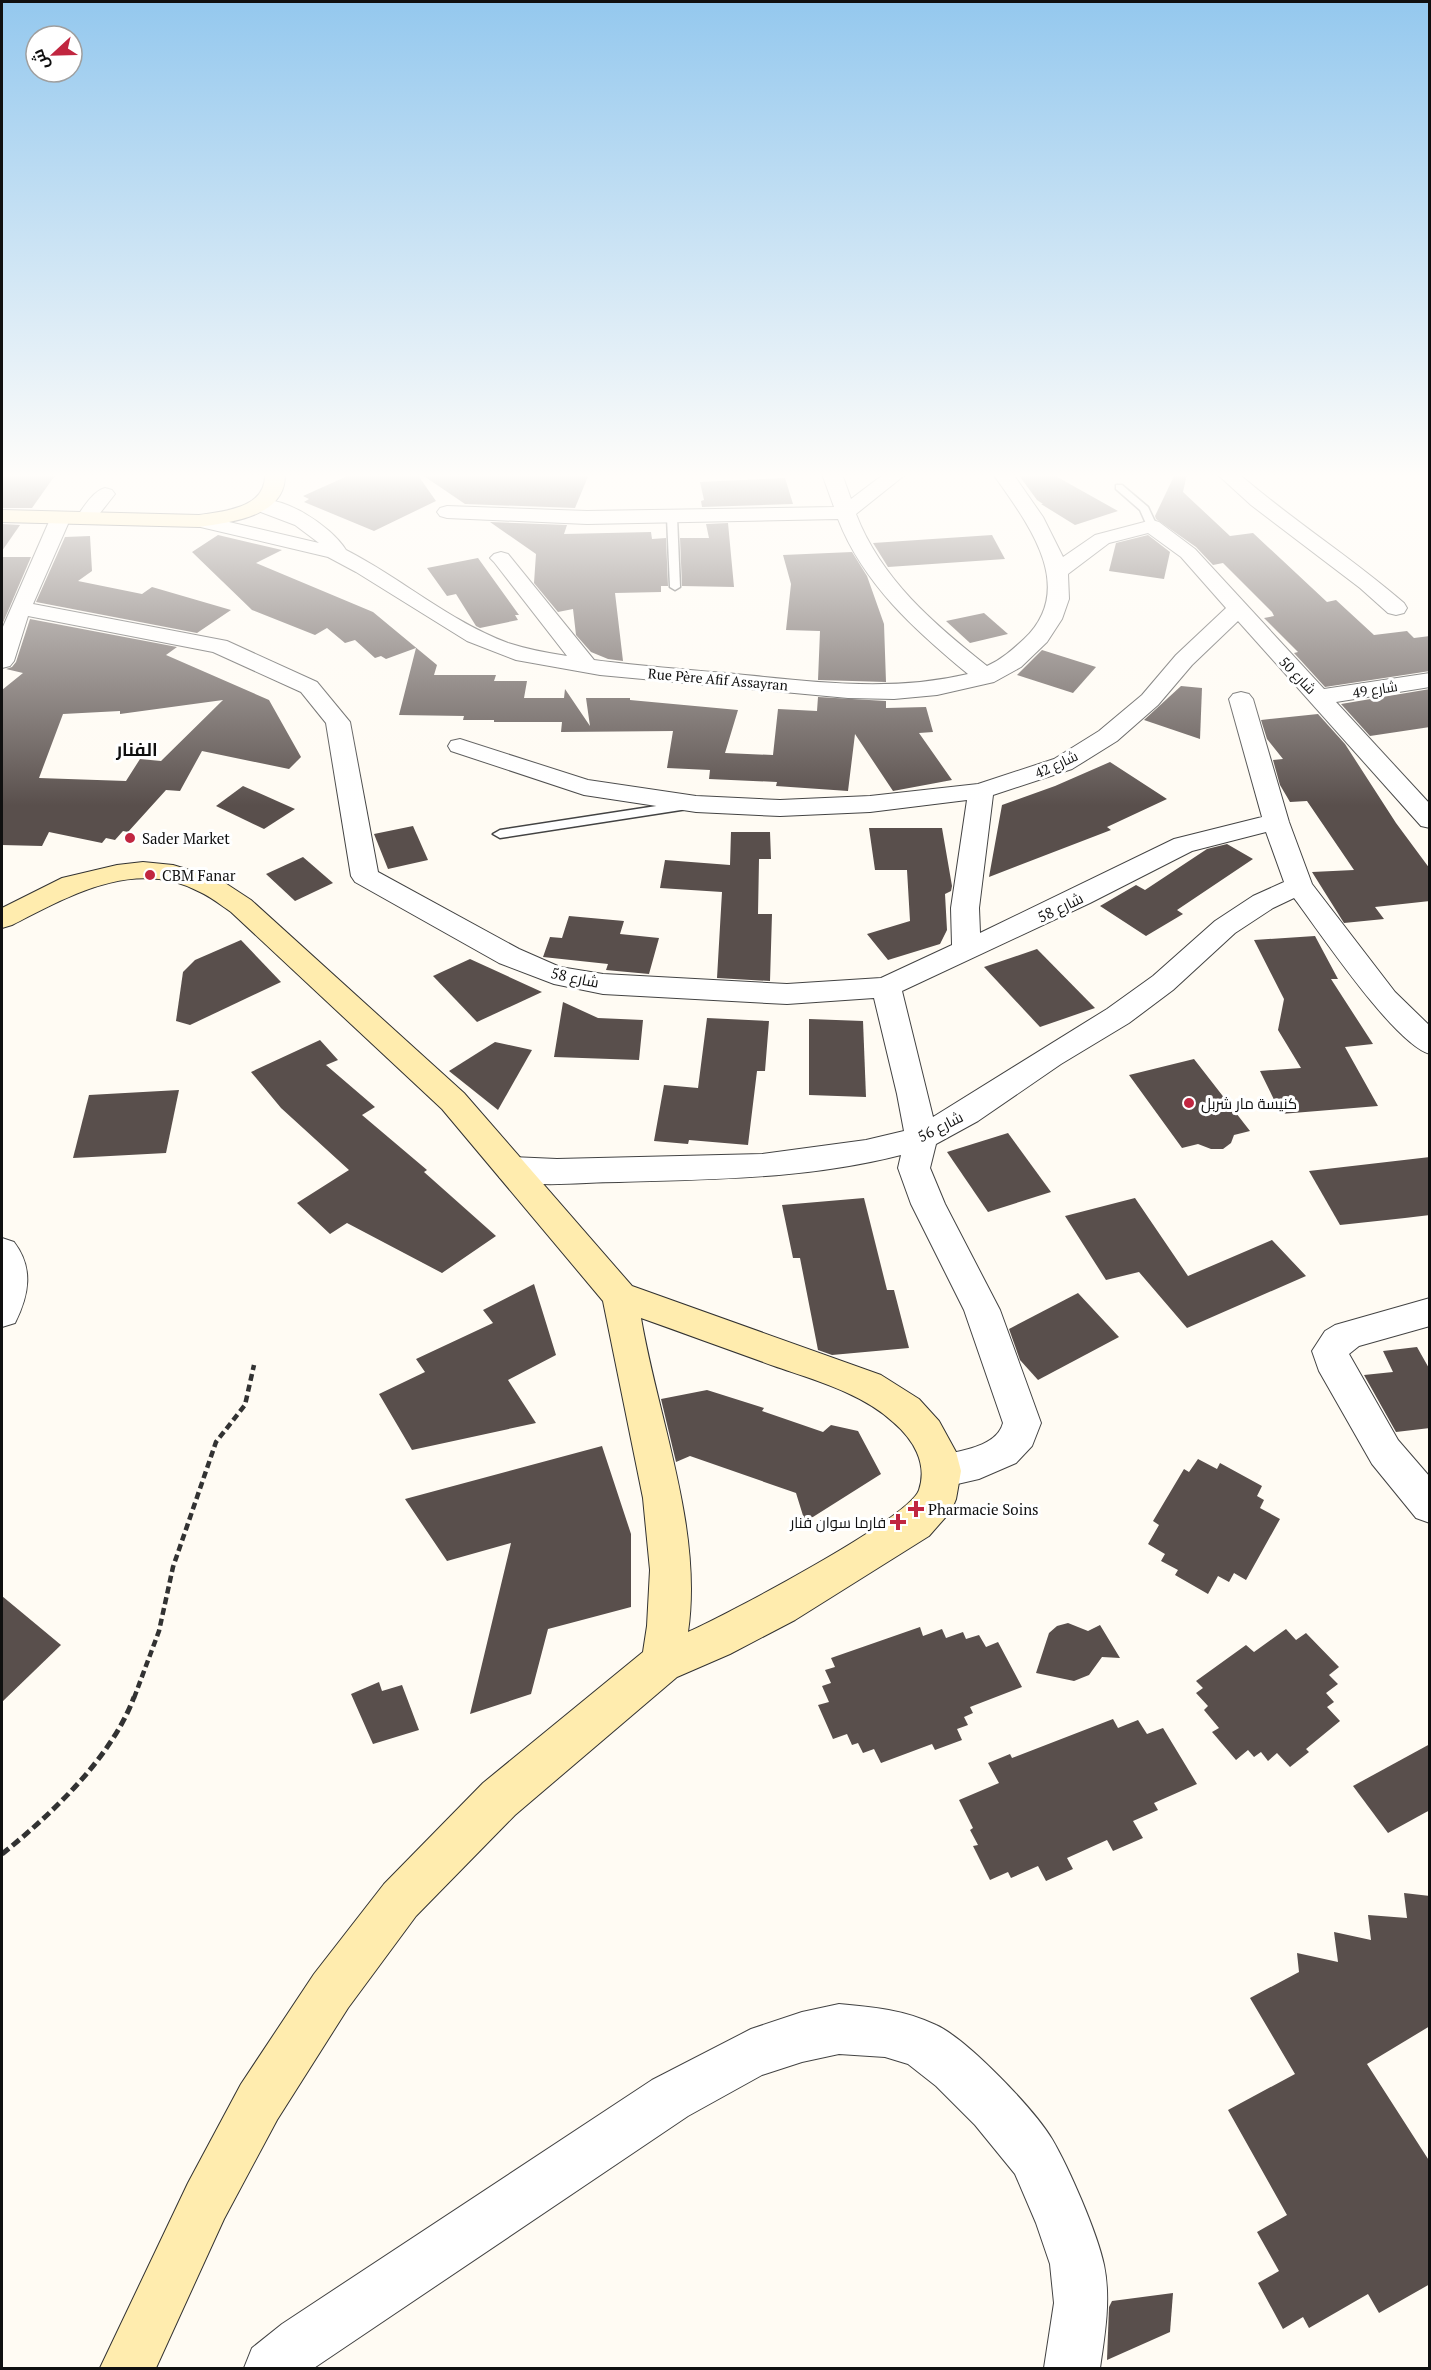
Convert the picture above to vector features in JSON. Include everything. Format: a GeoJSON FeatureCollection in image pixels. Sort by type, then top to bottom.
{"type":"FeatureCollection","features":[{"type":"Feature","properties":{"kind":"street"},"geometry":{"type":"LineString","coordinates":[[2,661],[31,585]]}},
{"type":"Feature","properties":{"kind":"street","name":"Rue Père Afif Assayran"},"geometry":{"type":"LineString","coordinates":[[389,585],[467,633],[496,647],[525,655],[586,666],[844,690],[937,688],[986,677],[1014,663],[1031,648],[1050,621],[1058,600],[1057,585]]}},
{"type":"Feature","properties":{"kind":"street"},"geometry":{"type":"LineString","coordinates":[[522,585],[586,666]]}},
{"type":"Feature","properties":{"kind":"street"},"geometry":{"type":"LineString","coordinates":[[887,585],[928,630],[986,677]]}},
{"type":"Feature","properties":{"kind":"street","name":"شارع 50"},"geometry":{"type":"LineString","coordinates":[[1216,585],[1430,820]]}},
{"type":"Feature","properties":{"kind":"street"},"geometry":{"type":"LineString","coordinates":[[1367,585],[1396,608]]}},
{"type":"Feature","properties":{"kind":"street","name":"شارع 58"},"geometry":{"type":"LineString","coordinates":[[20,608],[219,646],[309,687],[338,723],[365,876],[509,956],[554,975],[603,984],[787,994],[886,987],[1080,897],[1183,844],[1238,829],[1276,822]]}},
{"type":"Feature","properties":{"kind":"street","name":"شارع 42"},"geometry":{"type":"LineString","coordinates":[[460,746],[585,786],[696,804],[780,808],[870,804],[981,791],[1063,764],[1108,736],[1150,700],[1184,660],[1238,609]]}},
{"type":"Feature","properties":{"kind":"street","name":"شارع 49"},"geometry":{"type":"LineString","coordinates":[[1320,697],[1430,680]]}},
{"type":"Feature","properties":{"kind":"street"},"geometry":{"type":"LineString","coordinates":[[1241,699],[1276,822],[1299,885],[1384,999],[1430,1044]]}},
{"type":"Feature","properties":{"kind":"street"},"geometry":{"type":"LineString","coordinates":[[966,951],[965,908],[981,791]]}},
{"type":"Feature","properties":{"kind":"street"},"geometry":{"type":"LineString","coordinates":[[2,919],[72,884],[117,873],[143,870],[173,873],[209,885],[241,906],[453,1101],[620,1296],[868,1386],[906,1410],[926,1432],[937,1452],[942,1471],[937,1498],[915,1524],[780,1607],[715,1640],[662,1663],[499,1799],[400,1900],[331,1990],[254,2112],[206,2201],[128,2368]]}},
{"type":"Feature","properties":{"kind":"street","name":"شارع 56"},"geometry":{"type":"LineString","coordinates":[[512,1169],[557,1171],[762,1166],[866,1152],[921,1138],[967,1113],[1118,1016],[1162,983],[1226,927],[1263,902],[1299,885]]}},
{"type":"Feature","properties":{"kind":"street"},"geometry":{"type":"LineString","coordinates":[[886,987],[914,1094],[921,1138],[914,1168],[928,1204],[982,1310],[1022,1423],[1021,1433],[1016,1442],[1003,1451],[942,1471]]}},
{"type":"Feature","properties":{"kind":"street"},"geometry":{"type":"LineString","coordinates":[[2,1251],[9,1266],[12,1285],[2,1313]]}},
{"type":"Feature","properties":{"kind":"street"},"geometry":{"type":"LineString","coordinates":[[620,1296],[662,1498],[670,1570],[668,1626],[662,1663]]}},
{"type":"Feature","properties":{"kind":"street"},"geometry":{"type":"LineString","coordinates":[[1430,1312],[1348,1335],[1332,1346],[1330,1351],[1332,1360],[1384,1452],[1430,1506]]}},
{"type":"Feature","properties":{"kind":"street"},"geometry":{"type":"LineString","coordinates":[[272,2368],[301,2343],[670,2098],[752,2054],[802,2037],[839,2029],[885,2032],[921,2043],[954,2068],[993,2107],[1032,2156],[1061,2218],[1077,2264],[1081,2303],[1072,2368]]}},
{"type":"Feature","properties":{"kind":"lane"},"geometry":{"type":"LineString","coordinates":[[500,834],[696,804]]}},
{"type":"Feature","properties":{"kind":"path"},"geometry":{"type":"LineString","coordinates":[[2,1854],[26,1835],[84,1779],[129,1711],[159,1631],[173,1567],[216,1442],[245,1405],[254,1365]]}},
{"type":"Feature","properties":{"kind":"building"},"geometry":{"type":"Polygon","coordinates":[[[2,585],[19,585],[2,625],[2,585]]]}},
{"type":"Feature","properties":{"kind":"building"},"geometry":{"type":"Polygon","coordinates":[[[44,585],[96,585],[142,594],[152,587],[231,610],[197,633],[36,602],[44,585]]]}},
{"type":"Feature","properties":{"kind":"building"},"geometry":{"type":"Polygon","coordinates":[[[226,585],[308,585],[373,612],[437,665],[434,675],[496,675],[494,681],[527,681],[524,698],[564,698],[565,689],[590,726],[586,698],[630,698],[630,700],[738,710],[725,753],[773,755],[778,709],[817,711],[818,697],[886,701],[886,708],[926,707],[933,732],[919,733],[952,780],[893,791],[855,734],[848,791],[776,786],[777,782],[709,779],[710,770],[667,768],[673,731],[561,732],[562,722],[494,722],[494,720],[463,720],[464,716],[399,715],[416,648],[386,659],[381,656],[375,658],[355,640],[345,643],[327,628],[315,635],[252,610],[226,585]]]}},
{"type":"Feature","properties":{"kind":"building"},"geometry":{"type":"Polygon","coordinates":[[[439,585],[497,585],[519,615],[515,615],[518,620],[480,628],[476,626],[456,594],[447,596],[439,585]]]}},
{"type":"Feature","properties":{"kind":"building"},"geometry":{"type":"Polygon","coordinates":[[[535,585],[668,585],[661,586],[661,592],[615,593],[623,661],[608,659],[591,652],[576,635],[573,609],[558,612],[535,585]]]}},
{"type":"Feature","properties":{"kind":"building"},"geometry":{"type":"Polygon","coordinates":[[[734,585],[734,587],[682,586],[734,585]]]}},
{"type":"Feature","properties":{"kind":"building"},"geometry":{"type":"Polygon","coordinates":[[[791,585],[870,585],[884,624],[886,682],[818,680],[820,631],[786,630],[791,585]]]}},
{"type":"Feature","properties":{"kind":"building"},"geometry":{"type":"Polygon","coordinates":[[[1245,585],[1308,585],[1327,602],[1336,600],[1374,635],[1407,631],[1414,638],[1430,636],[1430,671],[1325,687],[1294,653],[1298,652],[1264,618],[1274,616],[1245,585]]]}},
{"type":"Feature","properties":{"kind":"building"},"geometry":{"type":"Polygon","coordinates":[[[984,613],[1008,634],[970,643],[946,621],[984,613]]]}},
{"type":"Feature","properties":{"kind":"building"},"geometry":{"type":"Polygon","coordinates":[[[30,619],[177,647],[166,655],[269,700],[301,757],[289,769],[202,751],[180,791],[166,790],[128,832],[123,831],[115,840],[106,838],[102,843],[49,832],[42,846],[2,845],[2,690],[23,673],[6,669],[12,667],[16,662],[30,619]],[[223,700],[120,714],[120,711],[63,714],[39,778],[126,781],[140,759],[161,761],[223,700]]]}},
{"type":"Feature","properties":{"kind":"building"},"geometry":{"type":"Polygon","coordinates":[[[1042,650],[1096,667],[1073,693],[1017,675],[1042,650]]]}},
{"type":"Feature","properties":{"kind":"building"},"geometry":{"type":"Polygon","coordinates":[[[1181,686],[1202,688],[1200,739],[1144,720],[1181,686]]]}},
{"type":"Feature","properties":{"kind":"building"},"geometry":{"type":"Polygon","coordinates":[[[1430,689],[1430,727],[1370,736],[1341,704],[1430,689]]]}},
{"type":"Feature","properties":{"kind":"building"},"geometry":{"type":"Polygon","coordinates":[[[1318,714],[1345,744],[1396,823],[1430,869],[1430,901],[1375,907],[1384,919],[1344,923],[1312,872],[1354,870],[1307,801],[1290,802],[1280,785],[1273,760],[1283,759],[1267,739],[1261,720],[1318,714]]]}},
{"type":"Feature","properties":{"kind":"building"},"geometry":{"type":"Polygon","coordinates":[[[1110,762],[1167,799],[1107,827],[1111,830],[989,877],[1002,805],[1055,786],[1110,762]]]}},
{"type":"Feature","properties":{"kind":"building"},"geometry":{"type":"Polygon","coordinates":[[[243,786],[295,809],[264,829],[216,806],[243,786]]]}},
{"type":"Feature","properties":{"kind":"building"},"geometry":{"type":"Polygon","coordinates":[[[413,826],[428,860],[388,869],[374,834],[413,826]]]}},
{"type":"Feature","properties":{"kind":"building"},"geometry":{"type":"Polygon","coordinates":[[[869,828],[942,828],[952,886],[951,891],[945,894],[947,930],[940,944],[888,960],[867,934],[910,921],[907,870],[875,870],[869,828]]]}},
{"type":"Feature","properties":{"kind":"building"},"geometry":{"type":"Polygon","coordinates":[[[731,832],[770,832],[771,859],[759,859],[758,914],[772,914],[770,981],[717,978],[722,892],[660,888],[665,860],[730,865],[731,832]]]}},
{"type":"Feature","properties":{"kind":"building"},"geometry":{"type":"Polygon","coordinates":[[[1227,844],[1253,859],[1177,910],[1183,914],[1146,936],[1100,906],[1136,885],[1145,890],[1207,849],[1227,844]]]}},
{"type":"Feature","properties":{"kind":"building"},"geometry":{"type":"Polygon","coordinates":[[[303,857],[333,883],[295,901],[266,874],[303,857]]]}},
{"type":"Feature","properties":{"kind":"building"},"geometry":{"type":"Polygon","coordinates":[[[569,916],[624,921],[620,934],[659,938],[649,974],[606,970],[608,964],[543,957],[550,937],[562,938],[569,916]]]}},
{"type":"Feature","properties":{"kind":"building"},"geometry":{"type":"Polygon","coordinates":[[[1315,936],[1338,979],[1331,979],[1373,1044],[1345,1047],[1378,1106],[1281,1114],[1260,1071],[1301,1068],[1278,1030],[1284,999],[1254,940],[1315,936]]]}},
{"type":"Feature","properties":{"kind":"building"},"geometry":{"type":"Polygon","coordinates":[[[241,940],[281,982],[190,1025],[176,1021],[183,972],[195,960],[241,940]]]}},
{"type":"Feature","properties":{"kind":"building"},"geometry":{"type":"Polygon","coordinates":[[[1037,949],[1095,1008],[1040,1027],[984,967],[1037,949]]]}},
{"type":"Feature","properties":{"kind":"building"},"geometry":{"type":"Polygon","coordinates":[[[470,959],[542,992],[477,1022],[433,976],[470,959]]]}},
{"type":"Feature","properties":{"kind":"building"},"geometry":{"type":"Polygon","coordinates":[[[563,1002],[598,1018],[643,1020],[639,1060],[554,1057],[563,1002]]]}},
{"type":"Feature","properties":{"kind":"building"},"geometry":{"type":"Polygon","coordinates":[[[707,1018],[769,1021],[765,1071],[757,1071],[748,1145],[689,1140],[688,1144],[654,1141],[664,1085],[698,1088],[707,1018]]]}},
{"type":"Feature","properties":{"kind":"building"},"geometry":{"type":"Polygon","coordinates":[[[809,1019],[863,1021],[866,1097],[809,1095],[809,1019]]]}},
{"type":"Feature","properties":{"kind":"building"},"geometry":{"type":"Polygon","coordinates":[[[320,1040],[338,1060],[326,1065],[375,1107],[362,1115],[427,1170],[424,1172],[496,1236],[442,1273],[347,1223],[330,1234],[297,1203],[349,1170],[281,1108],[251,1072],[320,1040]]]}},
{"type":"Feature","properties":{"kind":"building"},"geometry":{"type":"Polygon","coordinates":[[[495,1042],[532,1050],[498,1110],[449,1071],[495,1042]]]}},
{"type":"Feature","properties":{"kind":"building","name":"كنيسة مار شربل"},"geometry":{"type":"Polygon","coordinates":[[[1194,1059],[1250,1131],[1234,1135],[1231,1143],[1223,1149],[1211,1149],[1198,1144],[1182,1148],[1129,1075],[1194,1059]]]}},
{"type":"Feature","properties":{"kind":"building"},"geometry":{"type":"Polygon","coordinates":[[[179,1090],[166,1153],[73,1158],[89,1095],[179,1090]]]}},
{"type":"Feature","properties":{"kind":"building"},"geometry":{"type":"Polygon","coordinates":[[[1008,1133],[1051,1192],[988,1212],[947,1152],[1008,1133]]]}},
{"type":"Feature","properties":{"kind":"building"},"geometry":{"type":"Polygon","coordinates":[[[1430,1157],[1430,1215],[1405,1218],[1340,1225],[1309,1171],[1430,1157]]]}},
{"type":"Feature","properties":{"kind":"building"},"geometry":{"type":"Polygon","coordinates":[[[864,1198],[887,1290],[894,1290],[909,1348],[832,1355],[818,1350],[800,1258],[793,1258],[782,1205],[864,1198]]]}},
{"type":"Feature","properties":{"kind":"building"},"geometry":{"type":"Polygon","coordinates":[[[1135,1198],[1188,1276],[1272,1240],[1306,1276],[1187,1328],[1139,1272],[1106,1280],[1065,1216],[1135,1198]]]}},
{"type":"Feature","properties":{"kind":"building"},"geometry":{"type":"Polygon","coordinates":[[[534,1284],[556,1355],[508,1380],[536,1423],[412,1450],[379,1394],[425,1372],[416,1359],[493,1323],[483,1310],[534,1284]]]}},
{"type":"Feature","properties":{"kind":"building"},"geometry":{"type":"Polygon","coordinates":[[[1078,1293],[1119,1337],[1038,1380],[1020,1360],[1009,1329],[1078,1293]]]}},
{"type":"Feature","properties":{"kind":"building"},"geometry":{"type":"Polygon","coordinates":[[[1417,1347],[1430,1370],[1430,1428],[1396,1432],[1364,1375],[1393,1372],[1383,1351],[1417,1347]]]}},
{"type":"Feature","properties":{"kind":"building"},"geometry":{"type":"Polygon","coordinates":[[[707,1390],[764,1408],[762,1411],[823,1432],[831,1425],[858,1431],[881,1474],[805,1522],[796,1493],[690,1456],[676,1462],[661,1399],[707,1390]]]}},
{"type":"Feature","properties":{"kind":"building"},"geometry":{"type":"Polygon","coordinates":[[[602,1446],[631,1534],[631,1607],[548,1629],[531,1694],[470,1714],[511,1543],[447,1561],[405,1499],[602,1446]]]}},
{"type":"Feature","properties":{"kind":"building"},"geometry":{"type":"Polygon","coordinates":[[[1198,1459],[1217,1469],[1220,1463],[1262,1486],[1257,1496],[1264,1500],[1260,1508],[1280,1519],[1246,1580],[1234,1573],[1229,1582],[1218,1576],[1208,1594],[1175,1575],[1178,1570],[1161,1561],[1165,1554],[1148,1544],[1159,1525],[1153,1521],[1184,1469],[1189,1472],[1198,1459]]]}},
{"type":"Feature","properties":{"kind":"building"},"geometry":{"type":"Polygon","coordinates":[[[2,1596],[61,1645],[2,1702],[2,1596]]]}},
{"type":"Feature","properties":{"kind":"building"},"geometry":{"type":"Polygon","coordinates":[[[1068,1623],[1088,1631],[1100,1625],[1120,1658],[1102,1657],[1089,1675],[1074,1681],[1036,1673],[1049,1633],[1057,1626],[1068,1623]]]}},
{"type":"Feature","properties":{"kind":"building"},"geometry":{"type":"Polygon","coordinates":[[[920,1627],[923,1636],[942,1629],[946,1638],[963,1632],[966,1639],[979,1635],[986,1647],[998,1642],[1022,1687],[970,1707],[973,1713],[964,1717],[968,1725],[957,1729],[962,1740],[935,1750],[932,1744],[881,1763],[874,1749],[863,1753],[858,1743],[852,1745],[847,1734],[833,1739],[818,1705],[829,1702],[822,1686],[831,1683],[825,1670],[835,1667],[831,1658],[920,1627]]]}},
{"type":"Feature","properties":{"kind":"building"},"geometry":{"type":"Polygon","coordinates":[[[1286,1629],[1296,1640],[1306,1633],[1339,1667],[1329,1675],[1338,1684],[1326,1693],[1334,1702],[1327,1707],[1340,1721],[1306,1749],[1309,1752],[1290,1767],[1277,1753],[1268,1761],[1261,1752],[1254,1757],[1248,1750],[1236,1760],[1212,1732],[1219,1728],[1204,1710],[1208,1706],[1196,1693],[1203,1688],[1196,1681],[1246,1645],[1254,1652],[1286,1629]]]}},
{"type":"Feature","properties":{"kind":"building"},"geometry":{"type":"Polygon","coordinates":[[[379,1682],[382,1691],[402,1685],[419,1730],[373,1744],[351,1694],[379,1682]]]}},
{"type":"Feature","properties":{"kind":"building"},"geometry":{"type":"Polygon","coordinates":[[[1113,1719],[1118,1728],[1138,1720],[1147,1734],[1163,1728],[1197,1784],[1154,1803],[1158,1810],[1133,1821],[1143,1838],[1113,1851],[1107,1840],[1067,1858],[1073,1869],[1046,1881],[1038,1866],[1011,1878],[1008,1872],[990,1880],[973,1846],[978,1845],[970,1830],[973,1828],[959,1800],[999,1783],[988,1763],[1010,1754],[1012,1758],[1113,1719]]]}},
{"type":"Feature","properties":{"kind":"building"},"geometry":{"type":"Polygon","coordinates":[[[1430,1744],[1430,1810],[1388,1833],[1353,1786],[1430,1744]]]}},
{"type":"Feature","properties":{"kind":"building"},"geometry":{"type":"Polygon","coordinates":[[[1404,1893],[1430,1896],[1430,2026],[1367,2064],[1430,2162],[1430,2284],[1379,2313],[1368,2294],[1309,2328],[1303,2317],[1283,2329],[1258,2283],[1279,2271],[1257,2232],[1287,2215],[1228,2110],[1295,2074],[1250,1998],[1299,1972],[1297,1953],[1338,1962],[1334,1932],[1371,1940],[1368,1915],[1407,1918],[1404,1893]]]}},
{"type":"Feature","properties":{"kind":"building"},"geometry":{"type":"Polygon","coordinates":[[[1173,2293],[1170,2332],[1107,2360],[1109,2307],[1112,2301],[1173,2293]]]}},
{"type":"Feature","properties":{"kind":"place","name":"Sader Market"},"geometry":{"type":"Point","coordinates":[130,838]}},
{"type":"Feature","properties":{"kind":"place","name":"CBM Fanar"},"geometry":{"type":"Point","coordinates":[150,875]}},
{"type":"Feature","properties":{"kind":"place","name":"كنيسة مار شربل"},"geometry":{"type":"Point","coordinates":[1189,1103]}},
{"type":"Feature","properties":{"kind":"place","name":"Pharmacie Soins"},"geometry":{"type":"Point","coordinates":[916,1509]}},
{"type":"Feature","properties":{"kind":"place","name":"فارما سوان فنار"},"geometry":{"type":"Point","coordinates":[898,1522]}},
{"type":"Feature","properties":{"kind":"district","name":"الفنار"},"geometry":{"type":"Point","coordinates":[137,749]}}]}
